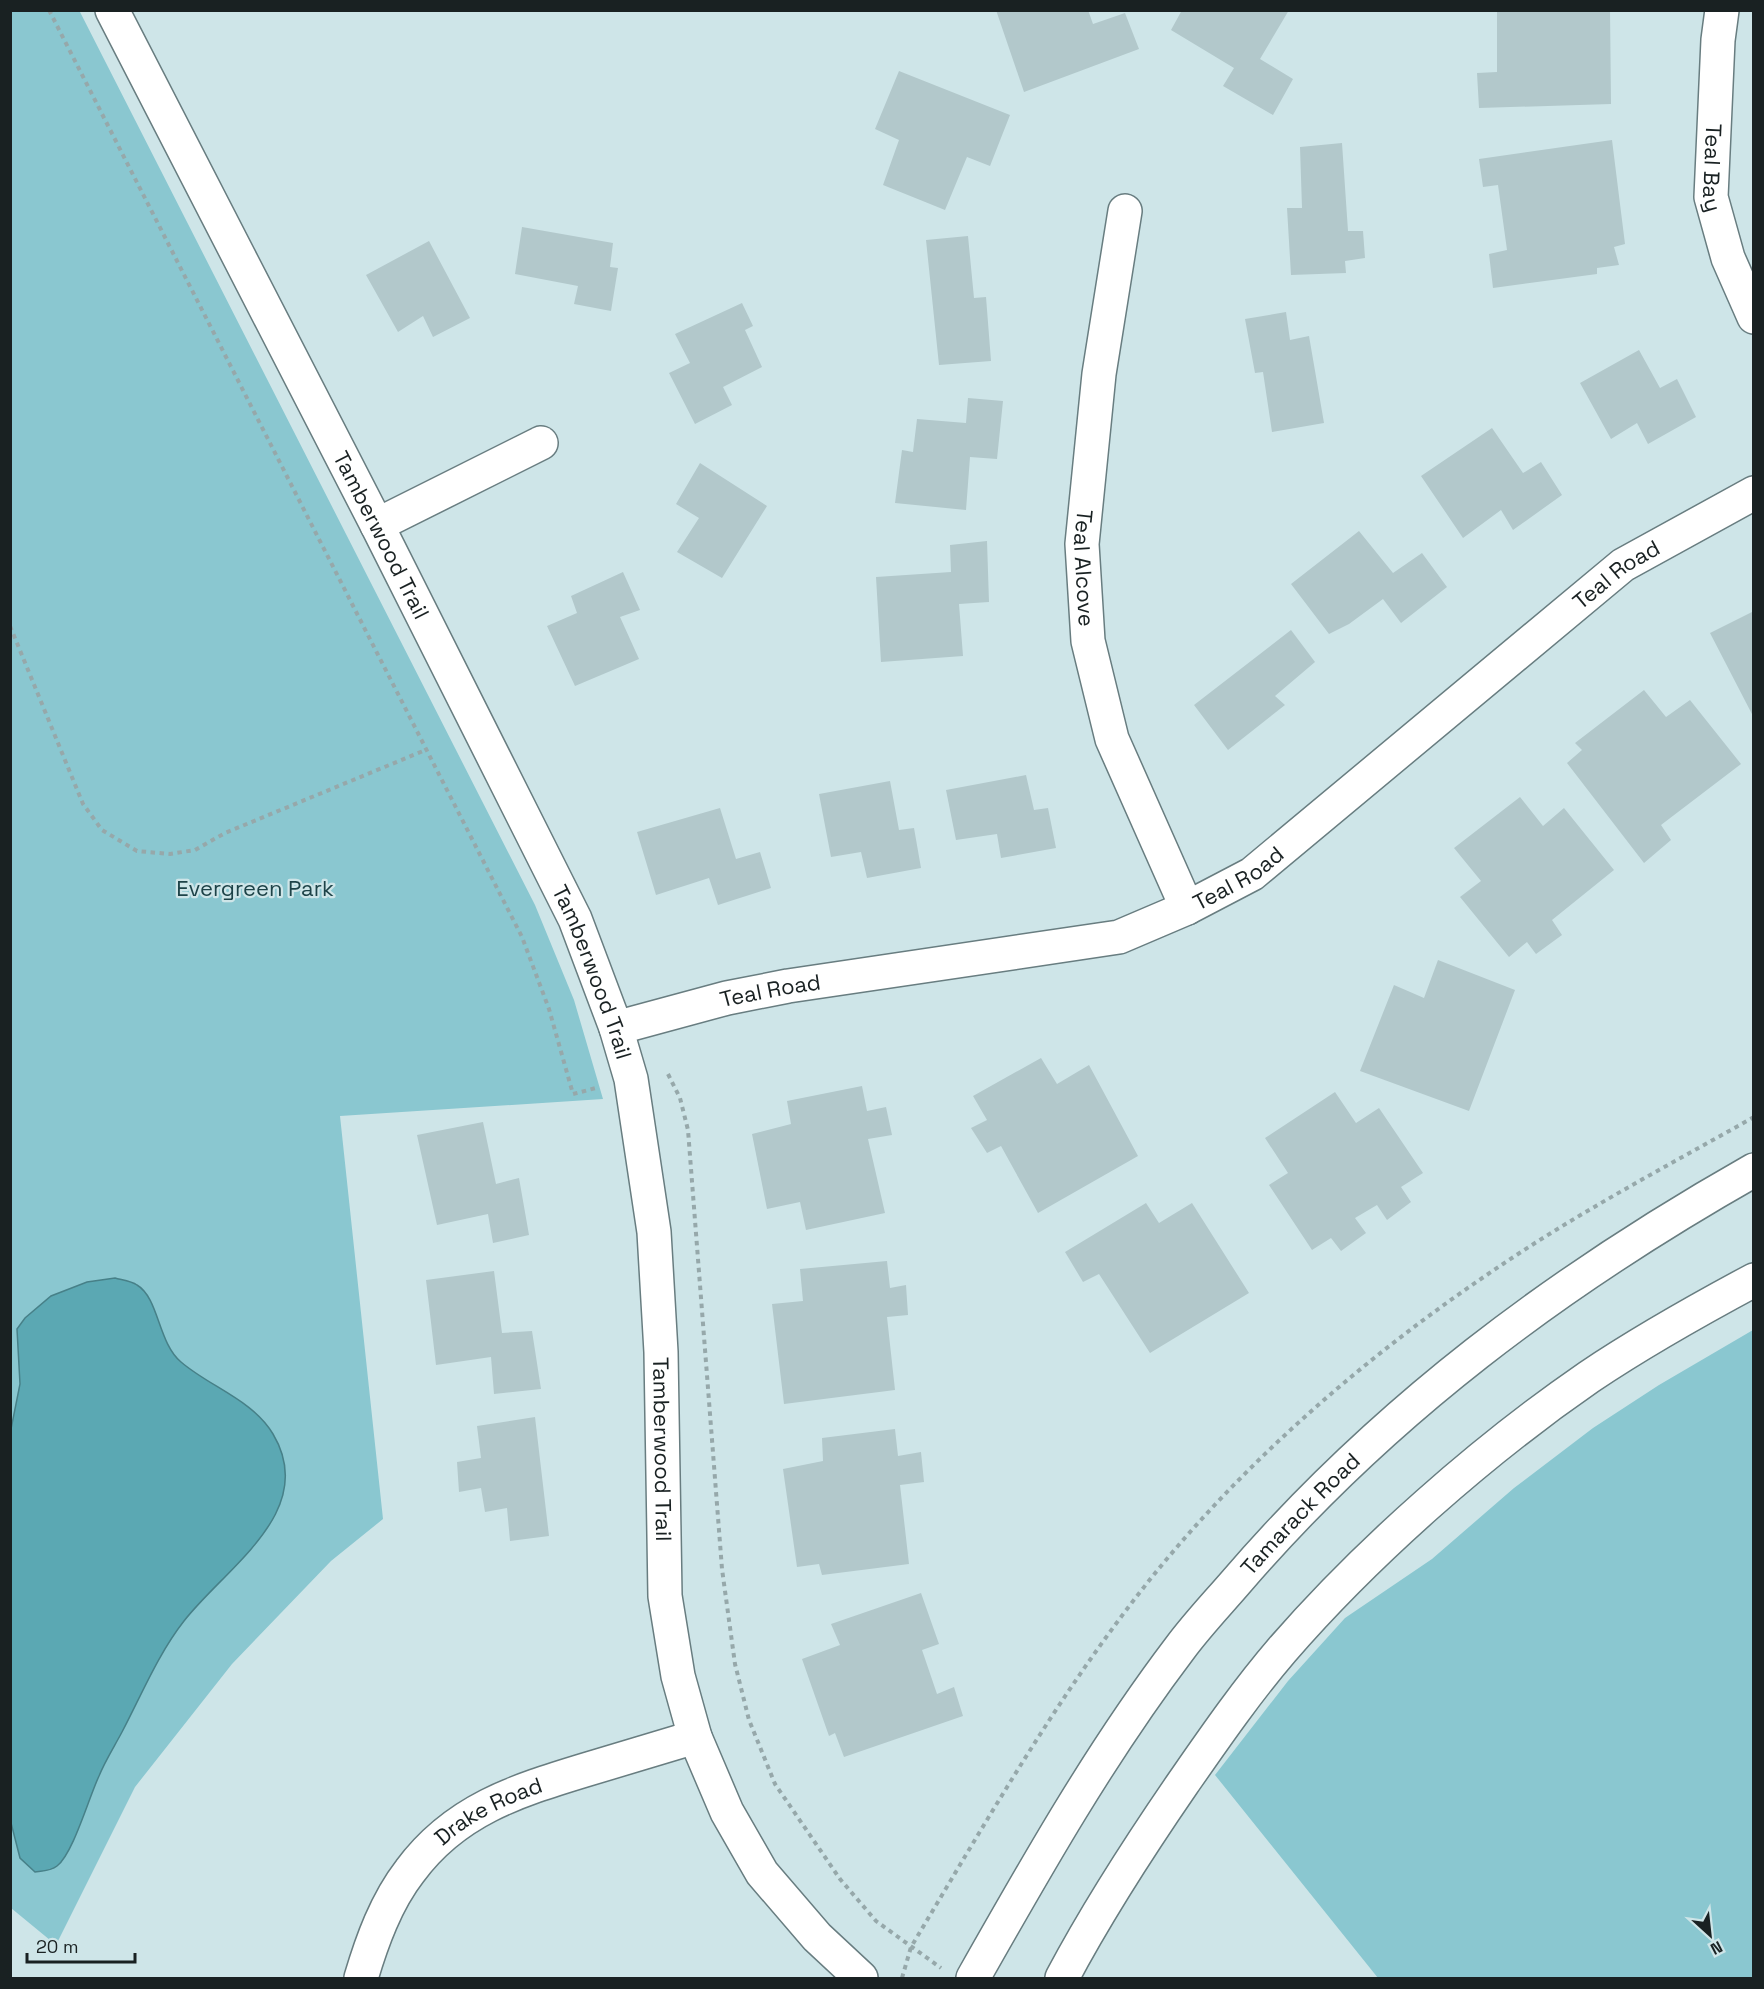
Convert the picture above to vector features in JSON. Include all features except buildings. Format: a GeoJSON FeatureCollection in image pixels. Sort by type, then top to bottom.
{"type":"FeatureCollection","features":[{"type":"Feature","properties":{"kind":"street","name":"Tamberwood Trail"},"geometry":{"type":"LineString","coordinates":[[112,10],[575,919],[616,1028],[634,1094],[654,1232],[661,1352],[665,1596],[678,1676],[694,1737],[727,1812],[762,1873],[817,1937],[861,1978]]}},
{"type":"Feature","properties":{"kind":"street","name":"Teal Bay"},"geometry":{"type":"LineString","coordinates":[[1722,10],[1718,40],[1711,197],[1728,258],[1754,317]]}},
{"type":"Feature","properties":{"kind":"street","name":"Teal Alcove"},"geometry":{"type":"LineString","coordinates":[[1125,211],[1099,374],[1082,544],[1088,641],[1112,739],[1187,908]]}},
{"type":"Feature","properties":{"kind":"street"},"geometry":{"type":"LineString","coordinates":[[376,525],[541,443]]}},
{"type":"Feature","properties":{"kind":"street","name":"Teal Road"},"geometry":{"type":"LineString","coordinates":[[616,1028],[727,998],[788,986],[1119,937],[1187,908],[1251,874],[1623,565],[1754,493]]}},
{"type":"Feature","properties":{"kind":"street","name":"Tamarack Road"},"geometry":{"type":"LineString","coordinates":[[960,1975],[1041,1858],[1115,1738],[1181,1646],[1293,1515],[1388,1426],[1478,1349],[1563,1287],[1669,1219],[1754,1170]]}},
{"type":"Feature","properties":{"kind":"street"},"geometry":{"type":"LineString","coordinates":[[1062,1978],[1121,1873],[1237,1705],[1283,1649],[1341,1588],[1423,1510],[1520,1428],[1591,1376],[1754,1280]]}},
{"type":"Feature","properties":{"kind":"street","name":"Drake Road"},"geometry":{"type":"LineString","coordinates":[[361,1978],[385,1912],[409,1871],[438,1839],[468,1816],[513,1792],[694,1737]]}},
{"type":"Feature","properties":{"kind":"path"},"geometry":{"type":"LineString","coordinates":[[49,10],[428,748],[522,937],[549,1009],[573,1094]]}},
{"type":"Feature","properties":{"kind":"path"},"geometry":{"type":"LineString","coordinates":[[10,626],[83,804],[102,830],[136,851],[170,854],[195,850],[225,833],[428,748]]}},
{"type":"Feature","properties":{"kind":"path"},"geometry":{"type":"LineString","coordinates":[[666,1070],[680,1098],[688,1130],[722,1569],[735,1664],[749,1720],[775,1784],[840,1879],[876,1921],[960,1975]]}},
{"type":"Feature","properties":{"kind":"green space","name":"Evergreen Park"},"geometry":{"type":"Polygon","coordinates":[[[79,10],[535,905],[574,1000],[603,1099],[340,1116],[383,1519],[331,1561],[232,1664],[135,1787],[56,1945],[11,1908],[10,11],[79,10]]]}},
{"type":"Feature","properties":{"kind":"green space"},"geometry":{"type":"Polygon","coordinates":[[[1753,1330],[1753,1978],[1378,1978],[1215,1775],[1288,1681],[1345,1618],[1432,1559],[1514,1488],[1593,1428],[1659,1385],[1753,1330]]]}},
{"type":"Feature","properties":{"kind":"shaded area"},"geometry":{"type":"Polygon","coordinates":[[[115,1278],[135,1284],[144,1291],[155,1310],[173,1354],[181,1362],[243,1403],[264,1422],[273,1434],[284,1462],[284,1488],[276,1513],[262,1536],[184,1621],[166,1647],[104,1765],[75,1838],[63,1860],[52,1869],[35,1872],[20,1858],[10,1819],[10,1434],[20,1384],[17,1329],[25,1318],[51,1296],[87,1282],[115,1278]]]}}]}
